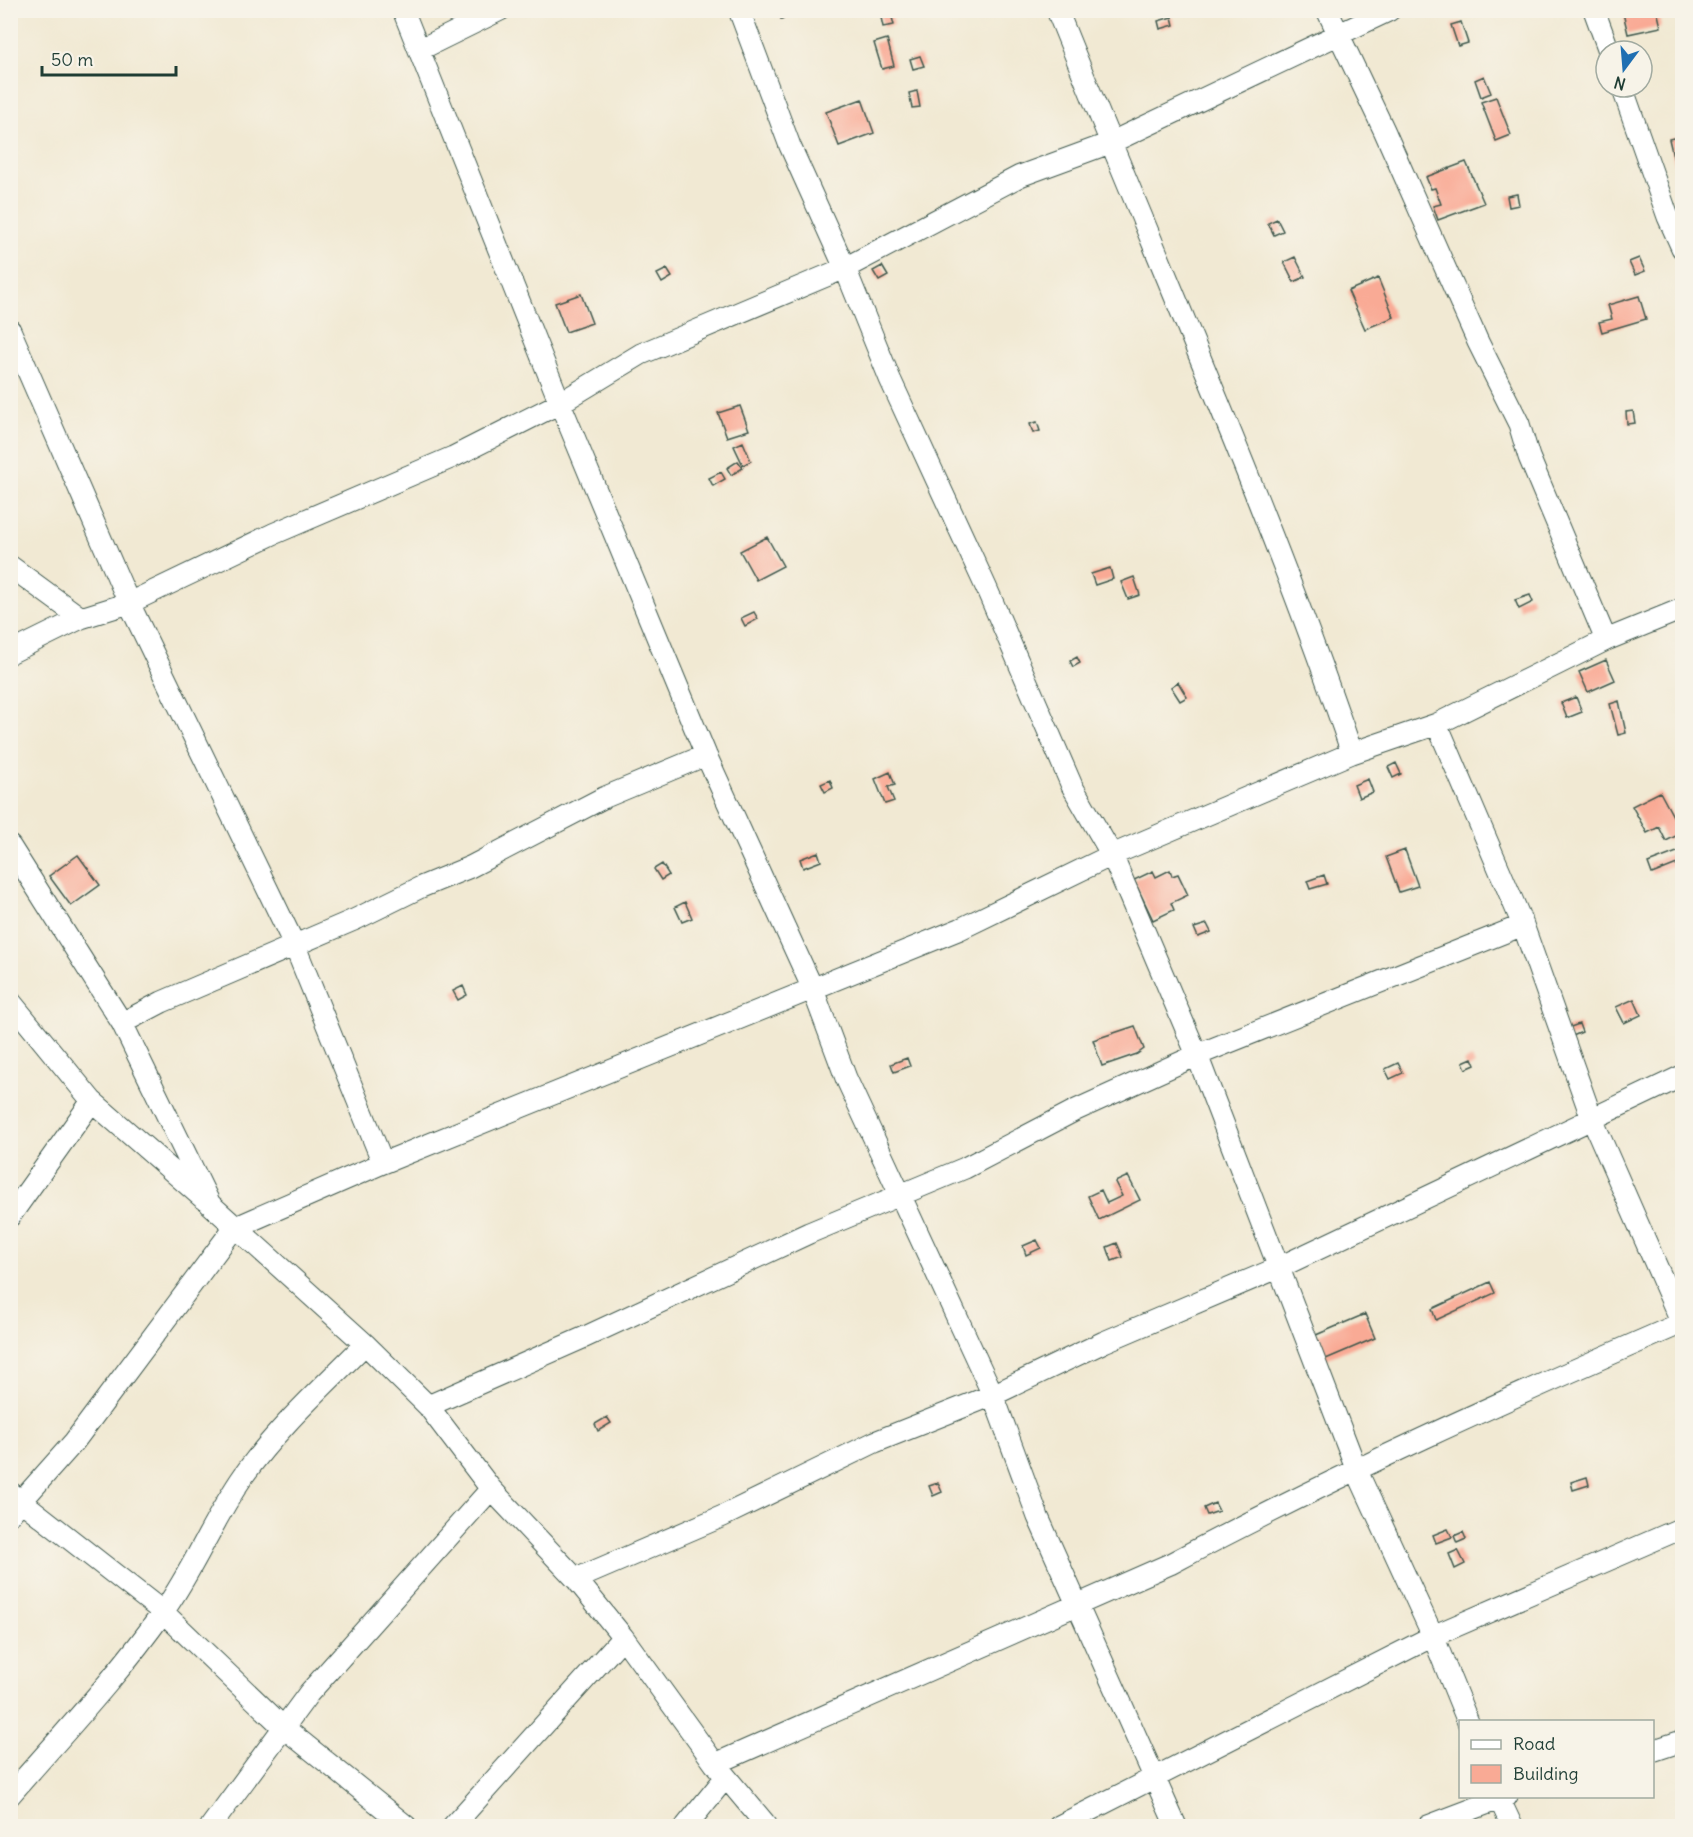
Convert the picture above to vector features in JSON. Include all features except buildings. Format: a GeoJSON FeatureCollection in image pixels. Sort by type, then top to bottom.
{"type":"FeatureCollection","features":[{"type":"Feature","properties":{"kind":"street"},"geometry":{"type":"LineString","coordinates":[[403,10],[560,403],[706,755],[812,987],[846,1078],[993,1395],[1038,1517],[1176,1827]]}},
{"type":"Feature","properties":{"kind":"street"},"geometry":{"type":"LineString","coordinates":[[418,50],[500,10]]}},
{"type":"Feature","properties":{"kind":"street"},"geometry":{"type":"LineString","coordinates":[[739,10],[790,146],[845,268],[890,379],[986,586],[1072,786],[1112,855],[1197,1055],[1357,1471],[1433,1636],[1467,1720]]}},
{"type":"Feature","properties":{"kind":"street"},"geometry":{"type":"LineString","coordinates":[[1057,10],[1110,143],[1281,552],[1352,753]]}},
{"type":"Feature","properties":{"kind":"street"},"geometry":{"type":"LineString","coordinates":[[1327,10],[1337,37],[1384,130],[1478,342],[1519,424],[1529,457],[1606,640]]}},
{"type":"Feature","properties":{"kind":"street"},"geometry":{"type":"LineString","coordinates":[[10,653],[81,618],[129,603],[273,534],[453,457],[560,403],[641,354],[845,268],[1020,176],[1110,143],[1390,10]]}},
{"type":"Feature","properties":{"kind":"street"},"geometry":{"type":"LineString","coordinates":[[1594,10],[1605,39]]}},
{"type":"Feature","properties":{"kind":"street"},"geometry":{"type":"LineString","coordinates":[[1626,99],[1668,217],[1683,248]]}},
{"type":"Feature","properties":{"kind":"street"},"geometry":{"type":"LineString","coordinates":[[10,330],[129,603],[294,944],[383,1163]]}},
{"type":"Feature","properties":{"kind":"street"},"geometry":{"type":"LineString","coordinates":[[10,566],[81,618]]}},
{"type":"Feature","properties":{"kind":"street"},"geometry":{"type":"LineString","coordinates":[[406,1827],[283,1727],[163,1612],[14,1502],[74,1442],[234,1228],[383,1163],[812,987],[960,929],[1112,855],[1352,753],[1437,724],[1606,640],[1683,609]]}},
{"type":"Feature","properties":{"kind":"street"},"geometry":{"type":"LineString","coordinates":[[686,1827],[720,1771],[1077,1602],[1170,1564],[1241,1526],[1522,1393],[1682,1324],[1592,1119],[1523,925],[1437,724]]}},
{"type":"Feature","properties":{"kind":"street"},"geometry":{"type":"LineString","coordinates":[[122,1023],[470,867],[603,798],[706,755]]}},
{"type":"Feature","properties":{"kind":"street"},"geometry":{"type":"LineString","coordinates":[[10,846],[122,1023],[210,1204]]}},
{"type":"Feature","properties":{"kind":"street"},"geometry":{"type":"LineString","coordinates":[[428,1406],[585,1338],[809,1233],[965,1168],[1076,1110],[1197,1055],[1523,925]]}},
{"type":"Feature","properties":{"kind":"street"},"geometry":{"type":"LineString","coordinates":[[10,1001],[92,1101],[210,1204],[364,1344],[428,1406],[491,1489],[576,1579],[623,1637],[720,1771],[767,1827]]}},
{"type":"Feature","properties":{"kind":"street"},"geometry":{"type":"LineString","coordinates":[[576,1579],[723,1516],[875,1442],[993,1395],[1104,1342],[1280,1267],[1683,1076]]}},
{"type":"Feature","properties":{"kind":"street"},"geometry":{"type":"LineString","coordinates":[[10,1216],[92,1101]]}},
{"type":"Feature","properties":{"kind":"street"},"geometry":{"type":"LineString","coordinates":[[10,1795],[105,1685],[163,1612],[202,1551],[225,1505],[245,1474],[364,1344]]}},
{"type":"Feature","properties":{"kind":"street"},"geometry":{"type":"LineString","coordinates":[[211,1827],[309,1693],[491,1489]]}},
{"type":"Feature","properties":{"kind":"street"},"geometry":{"type":"LineString","coordinates":[[1059,1827],[1433,1636],[1683,1528]]}},
{"type":"Feature","properties":{"kind":"street"},"geometry":{"type":"LineString","coordinates":[[453,1827],[623,1637]]}},
{"type":"Feature","properties":{"kind":"street"},"geometry":{"type":"LineString","coordinates":[[1654,1750],[1683,1741]]}},
{"type":"Feature","properties":{"kind":"street"},"geometry":{"type":"LineString","coordinates":[[1428,1827],[1499,1798]]}},
{"type":"Feature","properties":{"kind":"street"},"geometry":{"type":"LineString","coordinates":[[1501,1798],[1512,1827]]}}]}
